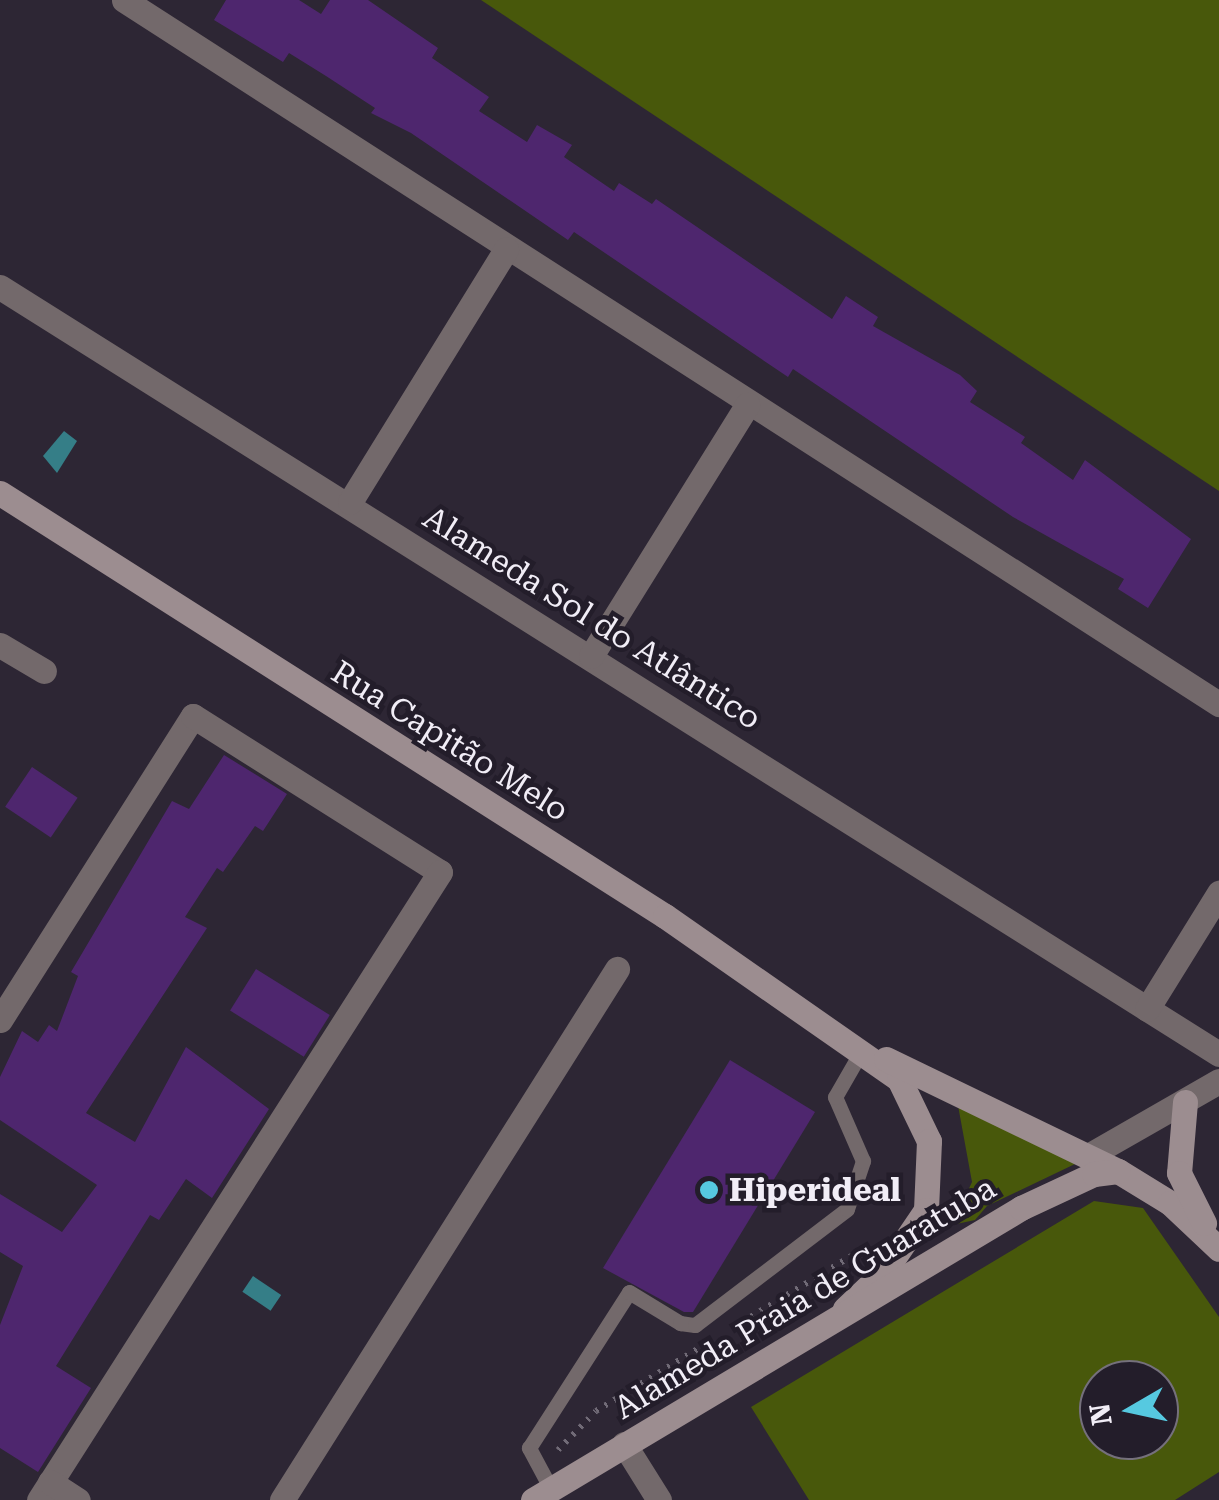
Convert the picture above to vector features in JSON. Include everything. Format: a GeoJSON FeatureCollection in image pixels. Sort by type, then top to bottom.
{"type":"FeatureCollection","features":[{"type":"Feature","properties":{"kind":"main road","name":"Rua Capitão Melo"},"geometry":{"type":"LineString","coordinates":[[0,493],[649,906],[899,1079],[930,1141],[931,1187],[916,1231],[845,1308]]}},
{"type":"Feature","properties":{"kind":"main road","name":"Rua Capitão Melo"},"geometry":{"type":"LineString","coordinates":[[862,1050],[1118,1171],[1170,1203],[1219,1249]]}},
{"type":"Feature","properties":{"kind":"main road"},"geometry":{"type":"LineString","coordinates":[[1184,1102],[1179,1173],[1219,1249]]}},
{"type":"Feature","properties":{"kind":"main road","name":"Alameda Praia de Guaratuba"},"geometry":{"type":"LineString","coordinates":[[542,1486],[624,1444],[845,1308],[1021,1208],[1094,1174],[1118,1171]]}},
{"type":"Feature","properties":{"kind":"street"},"geometry":{"type":"LineString","coordinates":[[124,0],[1219,704]]}},
{"type":"Feature","properties":{"kind":"street"},"geometry":{"type":"LineString","coordinates":[[350,502],[506,248]]}},
{"type":"Feature","properties":{"kind":"street","name":"Alameda Sol do Atlântico"},"geometry":{"type":"LineString","coordinates":[[0,287],[350,502],[1219,1054]]}},
{"type":"Feature","properties":{"kind":"street"},"geometry":{"type":"LineString","coordinates":[[591,656],[747,404]]}},
{"type":"Feature","properties":{"kind":"street"},"geometry":{"type":"LineString","coordinates":[[0,645],[44,672]]}},
{"type":"Feature","properties":{"kind":"street"},"geometry":{"type":"LineString","coordinates":[[0,1020],[193,716],[440,872],[44,1491],[78,1500]]}},
{"type":"Feature","properties":{"kind":"street"},"geometry":{"type":"LineString","coordinates":[[1147,1009],[1219,893]]}},
{"type":"Feature","properties":{"kind":"street"},"geometry":{"type":"LineString","coordinates":[[282,1500],[617,970]]}},
{"type":"Feature","properties":{"kind":"street"},"geometry":{"type":"LineString","coordinates":[[1088,1156],[1219,1080]]}},
{"type":"Feature","properties":{"kind":"street"},"geometry":{"type":"LineString","coordinates":[[624,1444],[659,1500]]}},
{"type":"Feature","properties":{"kind":"lane"},"geometry":{"type":"LineString","coordinates":[[542,1486],[529,1448],[629,1292],[680,1323],[695,1325],[847,1209],[863,1160],[855,1134],[837,1110],[837,1090],[862,1050]]}},
{"type":"Feature","properties":{"kind":"path"},"geometry":{"type":"LineString","coordinates":[[730,1329],[865,1247],[916,1231]]}},
{"type":"Feature","properties":{"kind":"path"},"geometry":{"type":"LineString","coordinates":[[542,1486],[596,1411],[714,1339]]}},
{"type":"Feature","properties":{"kind":"green space"},"geometry":{"type":"Polygon","coordinates":[[[481,0],[1219,0],[1219,491],[481,0]]]}},
{"type":"Feature","properties":{"kind":"green space"},"geometry":{"type":"Polygon","coordinates":[[[957,1100],[1075,1164],[987,1206],[975,1220],[952,1225],[972,1182],[957,1100]]]}},
{"type":"Feature","properties":{"kind":"green space"},"geometry":{"type":"Polygon","coordinates":[[[1094,1201],[1143,1208],[1219,1317],[1219,1472],[1175,1500],[809,1500],[751,1407],[1094,1201]]]}},
{"type":"Feature","properties":{"kind":"water"},"geometry":{"type":"Polygon","coordinates":[[[64,431],[77,441],[57,473],[43,456],[64,431]]]}},
{"type":"Feature","properties":{"kind":"water"},"geometry":{"type":"Polygon","coordinates":[[[253,1276],[281,1295],[271,1311],[242,1292],[253,1276]]]}},
{"type":"Feature","properties":{"kind":"building"},"geometry":{"type":"Polygon","coordinates":[[[226,0],[299,0],[321,14],[330,0],[368,0],[438,48],[432,58],[489,97],[479,111],[527,142],[537,125],[572,145],[564,157],[614,191],[619,183],[652,204],[656,199],[832,319],[846,296],[878,317],[873,326],[960,375],[977,391],[970,402],[1025,437],[1021,443],[1073,480],[1085,460],[1191,539],[1148,608],[1118,589],[1124,579],[1013,517],[793,369],[788,377],[574,232],[568,240],[411,133],[371,113],[375,108],[289,53],[283,62],[214,20],[226,0]]]}},
{"type":"Feature","properties":{"kind":"building"},"geometry":{"type":"Polygon","coordinates":[[[224,755],[287,794],[263,831],[255,826],[223,872],[217,868],[185,917],[207,928],[86,1113],[135,1142],[186,1047],[269,1109],[212,1198],[186,1179],[159,1220],[150,1215],[56,1366],[91,1388],[38,1472],[0,1448],[0,1325],[23,1266],[0,1252],[0,1194],[62,1232],[97,1185],[0,1120],[0,1077],[22,1031],[38,1042],[49,1025],[57,1031],[78,976],[71,972],[172,801],[189,809],[224,755]]]}},
{"type":"Feature","properties":{"kind":"building"},"geometry":{"type":"Polygon","coordinates":[[[32,767],[78,798],[51,838],[5,807],[32,767]]]}},
{"type":"Feature","properties":{"kind":"building"},"geometry":{"type":"Polygon","coordinates":[[[256,969],[330,1015],[304,1057],[230,1011],[256,969]]]}},
{"type":"Feature","properties":{"kind":"building","name":"Hiperideal"},"geometry":{"type":"Polygon","coordinates":[[[730,1060],[815,1112],[693,1312],[684,1312],[603,1268],[730,1060]]]}},
{"type":"Feature","properties":{"kind":"place","name":"Hiperideal"},"geometry":{"type":"Point","coordinates":[709,1190]}}]}
